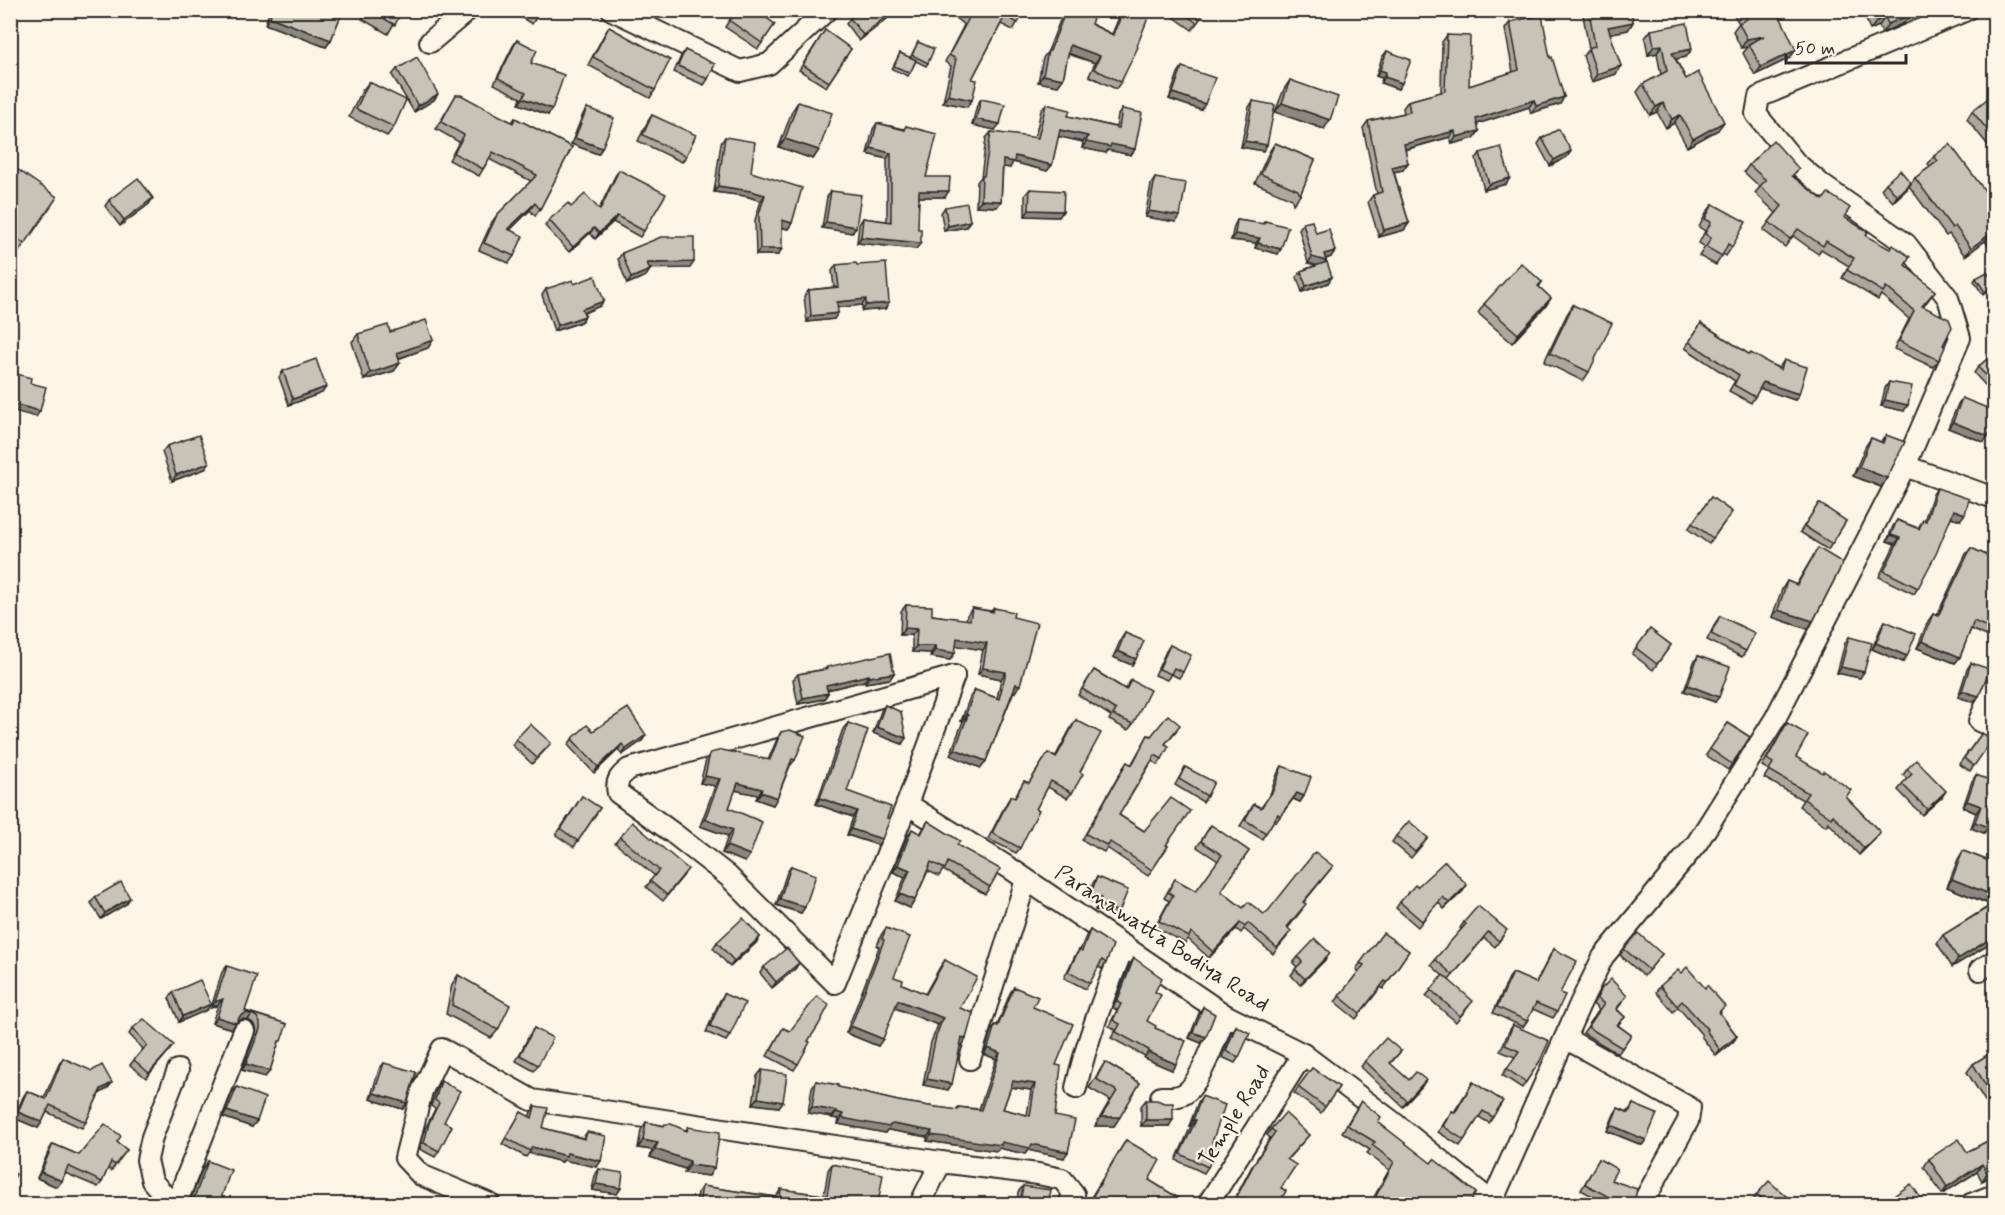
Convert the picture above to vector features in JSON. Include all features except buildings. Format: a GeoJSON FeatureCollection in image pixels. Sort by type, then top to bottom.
{"type":"FeatureCollection","features":[{"type":"Feature","properties":{"kind":"street"},"geometry":{"type":"LineString","coordinates":[[430,42],[468,10]]}},
{"type":"Feature","properties":{"kind":"street"},"geometry":{"type":"LineString","coordinates":[[612,10],[740,71],[769,64],[827,10]]}},
{"type":"Feature","properties":{"kind":"street"},"geometry":{"type":"LineString","coordinates":[[1491,1203],[1603,957],[1697,843],[1775,719],[1905,466],[1960,338],[1948,298],[1906,244],[1822,185],[1796,163],[1756,114],[1759,97],[1966,10]]}},
{"type":"Feature","properties":{"kind":"street"},"geometry":{"type":"LineString","coordinates":[[1905,466],[1995,498]]}},
{"type":"Feature","properties":{"kind":"street"},"geometry":{"type":"LineString","coordinates":[[954,676],[907,804],[835,983],[728,876],[618,793],[616,785],[620,776],[629,769],[954,676]]}},
{"type":"Feature","properties":{"kind":"street"},"geometry":{"type":"LineString","coordinates":[[1995,687],[1979,721],[1995,728]]}},
{"type":"Feature","properties":{"kind":"street","name":"Paranawatta Bodiya Road"},"geometry":{"type":"LineString","coordinates":[[907,804],[1026,880],[1226,1015],[1303,1054],[1393,1122],[1491,1203]]}},
{"type":"Feature","properties":{"kind":"street"},"geometry":{"type":"LineString","coordinates":[[970,1059],[1026,880]]}},
{"type":"Feature","properties":{"kind":"street"},"geometry":{"type":"LineString","coordinates":[[1076,1089],[1083,1054],[1124,946]]}},
{"type":"Feature","properties":{"kind":"street"},"geometry":{"type":"LineString","coordinates":[[1161,1097],[1176,1097],[1186,1093],[1197,1082],[1226,1015]]}},
{"type":"Feature","properties":{"kind":"street"},"geometry":{"type":"LineString","coordinates":[[178,1070],[152,1137],[147,1160],[152,1181],[174,1204],[244,1031]]}},
{"type":"Feature","properties":{"kind":"street"},"geometry":{"type":"LineString","coordinates":[[1565,1038],[1690,1107],[1688,1121],[1642,1204]]}},
{"type":"Feature","properties":{"kind":"street"},"geometry":{"type":"LineString","coordinates":[[490,1204],[421,1175],[405,1158],[422,1091],[442,1049],[532,1100],[941,1162],[1038,1174],[1062,1179],[1074,1194],[1069,1204]]}},
{"type":"Feature","properties":{"kind":"street","name":"Temple Road"},"geometry":{"type":"LineString","coordinates":[[1208,1204],[1303,1054]]}},
{"type":"Feature","properties":{"kind":"street"},"geometry":{"type":"LineString","coordinates":[[920,1204],[941,1162]]}},
{"type":"Feature","properties":{"kind":"street"},"geometry":{"type":"LineString","coordinates":[[1971,1204],[1995,1194]]}}]}
